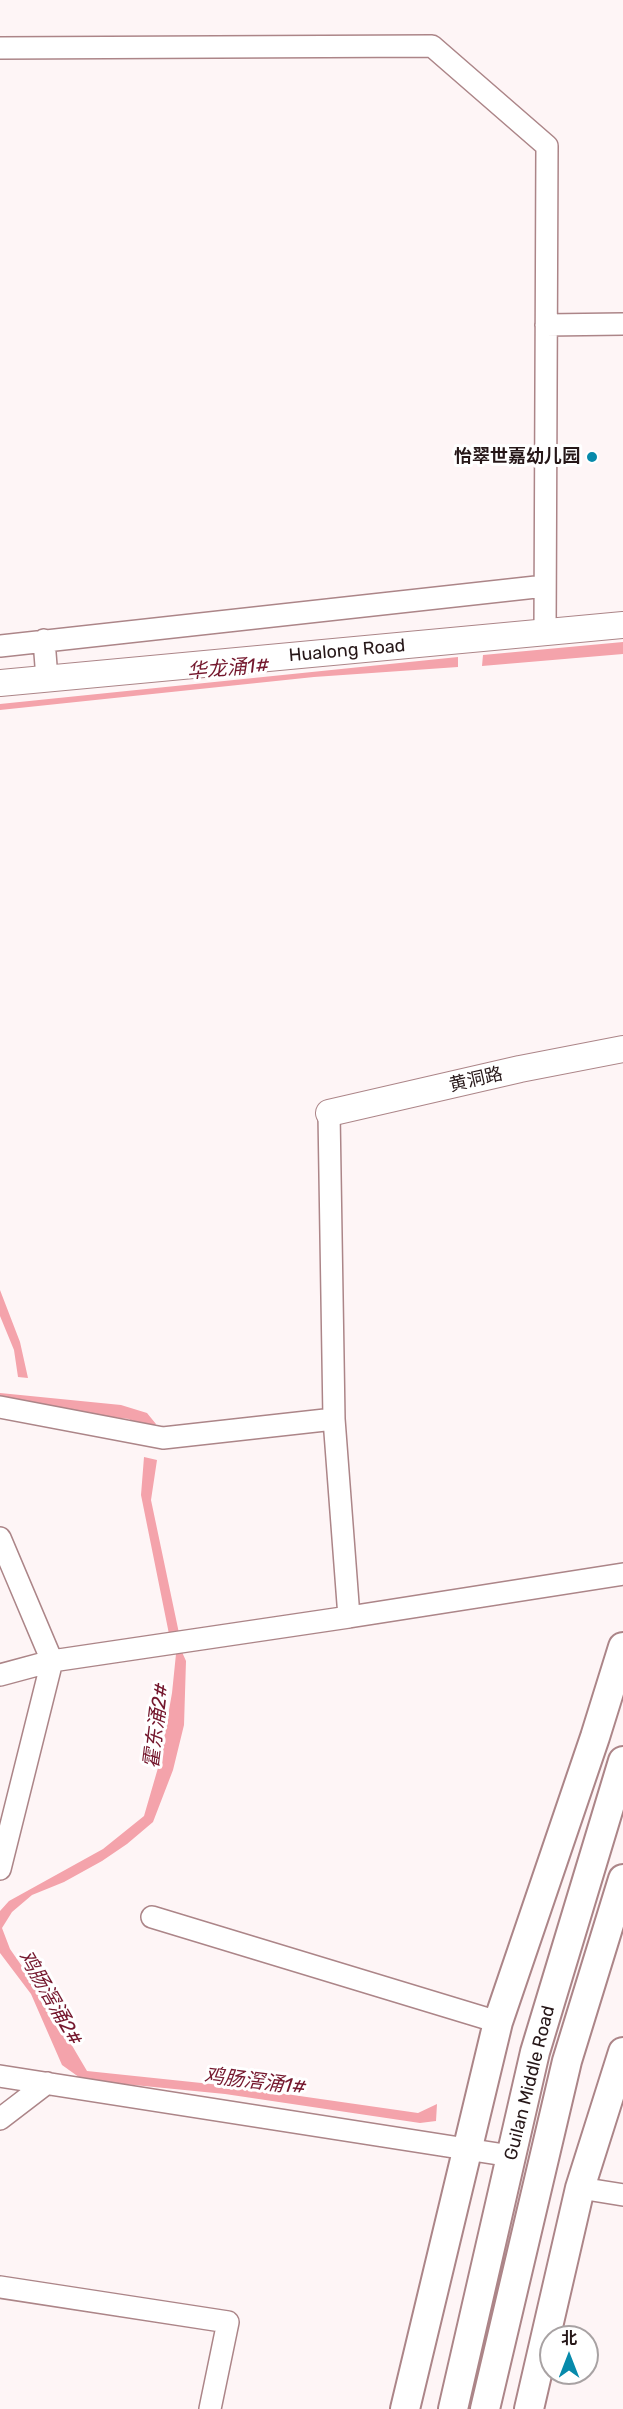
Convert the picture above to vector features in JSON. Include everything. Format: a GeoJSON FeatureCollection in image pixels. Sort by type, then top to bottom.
{"type":"FeatureCollection","features":[{"type":"Feature","properties":{"kind":"main road"},"geometry":{"type":"LineString","coordinates":[[405,2409],[498,2022],[602,1716],[623,1647]]}},
{"type":"Feature","properties":{"kind":"main road","name":"Guilan Middle Road"},"geometry":{"type":"LineString","coordinates":[[453,2409],[535,2052],[623,1761]]}},
{"type":"Feature","properties":{"kind":"main road","name":"Guilan Middle Road"},"geometry":{"type":"LineString","coordinates":[[485,2409],[567,2061],[623,1879]]}},
{"type":"Feature","properties":{"kind":"main road"},"geometry":{"type":"LineString","coordinates":[[529,2409],[580,2188],[623,2052]]}},
{"type":"Feature","properties":{"kind":"main road"},"geometry":{"type":"LineString","coordinates":[[526,2238],[580,2188]]}},
{"type":"Feature","properties":{"kind":"street"},"geometry":{"type":"LineString","coordinates":[[0,48],[432,46],[547,146],[545,633]]}},
{"type":"Feature","properties":{"kind":"street"},"geometry":{"type":"LineString","coordinates":[[546,325],[623,324]]}},
{"type":"Feature","properties":{"kind":"street"},"geometry":{"type":"LineString","coordinates":[[0,646],[545,586]]}},
{"type":"Feature","properties":{"kind":"street","name":"Hualong Road"},"geometry":{"type":"LineString","coordinates":[[0,683],[623,626]]}},
{"type":"Feature","properties":{"kind":"street"},"geometry":{"type":"LineString","coordinates":[[44,640],[46,679]]}},
{"type":"Feature","properties":{"kind":"street","name":"黄洞路"},"geometry":{"type":"LineString","coordinates":[[329,1113],[623,1049]]}},
{"type":"Feature","properties":{"kind":"street"},"geometry":{"type":"LineString","coordinates":[[329,1113],[334,1419],[349,1617]]}},
{"type":"Feature","properties":{"kind":"street"},"geometry":{"type":"LineString","coordinates":[[0,1407],[163,1438],[334,1419]]}},
{"type":"Feature","properties":{"kind":"street"},"geometry":{"type":"LineString","coordinates":[[0,1538],[52,1661],[0,1869]]}},
{"type":"Feature","properties":{"kind":"street"},"geometry":{"type":"LineString","coordinates":[[0,1675],[52,1661],[623,1574]]}},
{"type":"Feature","properties":{"kind":"street"},"geometry":{"type":"LineString","coordinates":[[153,1917],[498,2022]]}},
{"type":"Feature","properties":{"kind":"street"},"geometry":{"type":"LineString","coordinates":[[0,2076],[511,2156]]}},
{"type":"Feature","properties":{"kind":"street"},"geometry":{"type":"LineString","coordinates":[[0,2119],[47,2083]]}},
{"type":"Feature","properties":{"kind":"street"},"geometry":{"type":"LineString","coordinates":[[580,2188],[623,2195]]}},
{"type":"Feature","properties":{"kind":"street"},"geometry":{"type":"LineString","coordinates":[[0,2287],[228,2322],[210,2409]]}},
{"type":"Feature","properties":{"kind":"shaded area"},"geometry":{"type":"Polygon","coordinates":[[[623,642],[623,654],[482,666],[483,655],[623,642]]]}},
{"type":"Feature","properties":{"kind":"shaded area"},"geometry":{"type":"Polygon","coordinates":[[[458,657],[458,667],[314,677],[0,710],[0,704],[458,657]]]}},
{"type":"Feature","properties":{"kind":"shaded area"},"geometry":{"type":"Polygon","coordinates":[[[0,1290],[20,1342],[28,1378],[18,1377],[14,1350],[0,1316],[0,1290]]]}},
{"type":"Feature","properties":{"kind":"shaded area"},"geometry":{"type":"Polygon","coordinates":[[[0,1393],[121,1405],[147,1413],[156,1424],[145,1430],[129,1419],[0,1404],[0,1393]]]}},
{"type":"Feature","properties":{"kind":"shaded area"},"geometry":{"type":"Polygon","coordinates":[[[144,1457],[157,1460],[151,1500],[180,1638],[170,1639],[141,1495],[144,1457]]]}},
{"type":"Feature","properties":{"kind":"shaded area"},"geometry":{"type":"Polygon","coordinates":[[[182,1652],[186,1661],[184,1725],[173,1770],[153,1822],[102,1861],[64,1882],[32,1895],[12,1912],[2,1928],[10,1949],[44,1998],[87,2071],[230,2086],[418,2113],[437,2104],[436,2121],[420,2123],[225,2094],[83,2080],[62,2065],[31,1994],[0,1953],[0,1911],[9,1901],[103,1849],[144,1816],[160,1761],[172,1693],[176,1654],[182,1652]]]}},
{"type":"Feature","properties":{"kind":"place","name":"怡翠世嘉幼儿园"},"geometry":{"type":"Point","coordinates":[592,457]}},
{"type":"Feature","properties":{"kind":"water label","name":"华龙涌1#"},"geometry":{"type":"Point","coordinates":[228,669]}},
{"type":"Feature","properties":{"kind":"water label","name":"霍东涌2#"},"geometry":{"type":"Point","coordinates":[157,1726]}},
{"type":"Feature","properties":{"kind":"water label","name":"鸡肠滘涌2#"},"geometry":{"type":"Point","coordinates":[50,1998]}},
{"type":"Feature","properties":{"kind":"water label","name":"鸡肠滘涌1#"},"geometry":{"type":"Point","coordinates":[255,2082]}}]}
